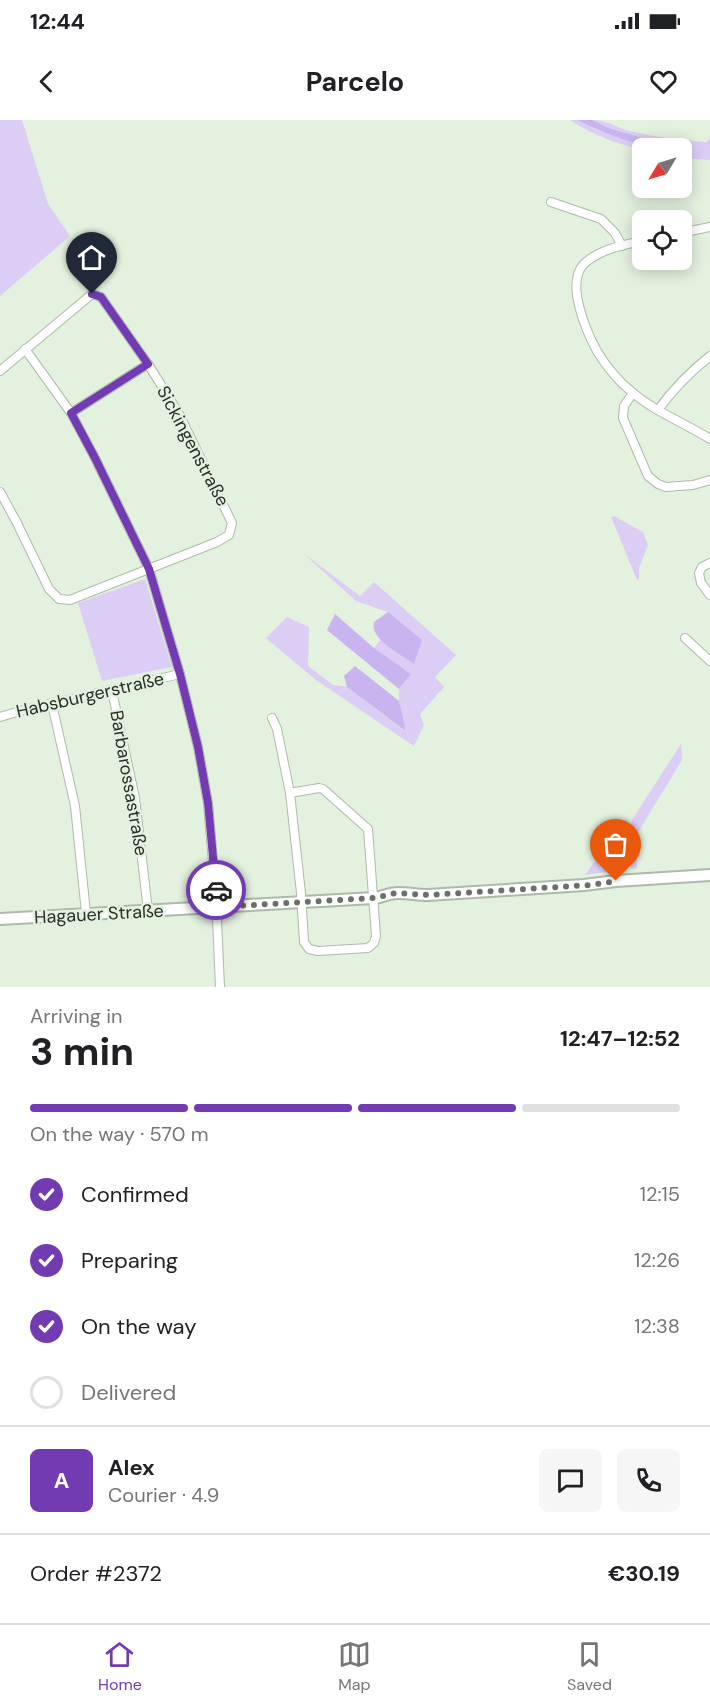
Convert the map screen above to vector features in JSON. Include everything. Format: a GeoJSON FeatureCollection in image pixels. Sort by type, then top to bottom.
{"type":"FeatureCollection","features":[{"type":"Feature","properties":{"kind":"street"},"geometry":{"type":"LineString","coordinates":[[551,202],[601,219],[615,233],[622,246]]}},
{"type":"Feature","properties":{"kind":"street"},"geometry":{"type":"LineString","coordinates":[[692,231],[710,227]]}},
{"type":"Feature","properties":{"kind":"street"},"geometry":{"type":"LineString","coordinates":[[632,244],[601,253],[584,264],[577,276],[576,291],[584,322],[597,351],[615,375],[633,393],[710,439]]}},
{"type":"Feature","properties":{"kind":"street","name":"Sickingenstraße"},"geometry":{"type":"LineString","coordinates":[[0,492],[49,589],[58,599],[70,600],[217,542],[229,535],[232,523],[179,414],[148,364],[101,297],[92,294],[25,349]]}},
{"type":"Feature","properties":{"kind":"street"},"geometry":{"type":"LineString","coordinates":[[0,371],[25,349],[71,413],[149,569],[180,674],[198,747],[208,803],[217,907],[220,987]]}},
{"type":"Feature","properties":{"kind":"street"},"geometry":{"type":"LineString","coordinates":[[658,410],[681,381],[710,356]]}},
{"type":"Feature","properties":{"kind":"street"},"geometry":{"type":"LineString","coordinates":[[71,413],[148,364]]}},
{"type":"Feature","properties":{"kind":"street"},"geometry":{"type":"LineString","coordinates":[[633,393],[624,406],[622,418],[648,476],[666,487],[685,486],[710,480]]}},
{"type":"Feature","properties":{"kind":"street"},"geometry":{"type":"LineString","coordinates":[[710,563],[702,567],[699,573],[701,583],[710,595]]}},
{"type":"Feature","properties":{"kind":"street"},"geometry":{"type":"LineString","coordinates":[[685,638],[710,661]]}},
{"type":"Feature","properties":{"kind":"street","name":"Habsburgerstraße"},"geometry":{"type":"LineString","coordinates":[[0,717],[180,674]]}},
{"type":"Feature","properties":{"kind":"street","name":"Barbarossastraße"},"geometry":{"type":"LineString","coordinates":[[112,690],[135,798],[148,911]]}},
{"type":"Feature","properties":{"kind":"street"},"geometry":{"type":"LineString","coordinates":[[52,704],[75,806],[86,913]]}},
{"type":"Feature","properties":{"kind":"street"},"geometry":{"type":"LineString","coordinates":[[272,718],[277,729],[290,793],[304,942],[309,949],[318,951],[364,949],[371,946],[376,940],[376,898],[370,835],[367,827],[323,789],[290,793]]}},
{"type":"Feature","properties":{"kind":"street","name":"Hagauer Straße"},"geometry":{"type":"LineString","coordinates":[[0,919],[376,898],[396,893],[417,895],[591,885],[616,881],[710,875]]}},
{"type":"Feature","properties":{"kind":"shaded area"},"geometry":{"type":"Polygon","coordinates":[[[0,120],[22,120],[48,204],[70,236],[0,296],[0,120]]]}},
{"type":"Feature","properties":{"kind":"shaded area"},"geometry":{"type":"Polygon","coordinates":[[[570,120],[577,120],[597,130],[638,138],[632,138],[632,147],[570,120]]]}},
{"type":"Feature","properties":{"kind":"shaded area"},"geometry":{"type":"Polygon","coordinates":[[[577,120],[592,120],[609,128],[643,138],[632,138],[632,141],[577,120]]]}},
{"type":"Feature","properties":{"kind":"shaded area"},"geometry":{"type":"Polygon","coordinates":[[[592,120],[606,122],[648,135],[667,138],[643,138],[609,128],[592,120]]]}},
{"type":"Feature","properties":{"kind":"shaded area"},"geometry":{"type":"Polygon","coordinates":[[[710,137],[710,160],[692,159],[692,141],[706,142],[710,137]]]}},
{"type":"Feature","properties":{"kind":"shaded area"},"geometry":{"type":"Polygon","coordinates":[[[614,516],[643,532],[648,545],[637,580],[611,517],[614,516]]]}},
{"type":"Feature","properties":{"kind":"shaded area"},"geometry":{"type":"Polygon","coordinates":[[[303,553],[360,596],[374,582],[456,655],[435,677],[444,687],[420,714],[424,725],[414,746],[316,680],[266,638],[287,617],[309,627],[308,666],[333,685],[347,687],[403,730],[399,689],[411,674],[374,648],[380,640],[414,664],[388,612],[356,601],[303,553]]]}},
{"type":"Feature","properties":{"kind":"shaded area"},"geometry":{"type":"Polygon","coordinates":[[[145,579],[172,667],[102,681],[78,603],[145,579]]]}},
{"type":"Feature","properties":{"kind":"shaded area"},"geometry":{"type":"Polygon","coordinates":[[[388,612],[422,640],[414,664],[388,646],[376,634],[374,622],[388,612]]]}},
{"type":"Feature","properties":{"kind":"shaded area"},"geometry":{"type":"Polygon","coordinates":[[[335,614],[374,648],[411,674],[399,689],[327,630],[335,614]]]}},
{"type":"Feature","properties":{"kind":"shaded area"},"geometry":{"type":"Polygon","coordinates":[[[355,666],[399,701],[404,730],[347,687],[344,676],[355,666]]]}},
{"type":"Feature","properties":{"kind":"shaded area"},"geometry":{"type":"Polygon","coordinates":[[[681,744],[682,760],[637,834],[637,868],[631,869],[632,820],[681,744]]]}},
{"type":"Feature","properties":{"kind":"shaded area"},"geometry":{"type":"Polygon","coordinates":[[[627,817],[625,833],[627,869],[585,875],[627,817]]]}},
{"type":"Feature","properties":{"kind":"way so far"},"geometry":{"type":"LineString","coordinates":[[216,890],[217,907],[374,898],[396,893],[428,895],[591,885],[616,881]]}},
{"type":"Feature","properties":{"kind":"route"},"geometry":{"type":"LineString","coordinates":[[92,294],[101,297],[148,364],[71,413],[149,569],[180,674],[198,747],[208,803],[216,890]]}}]}
